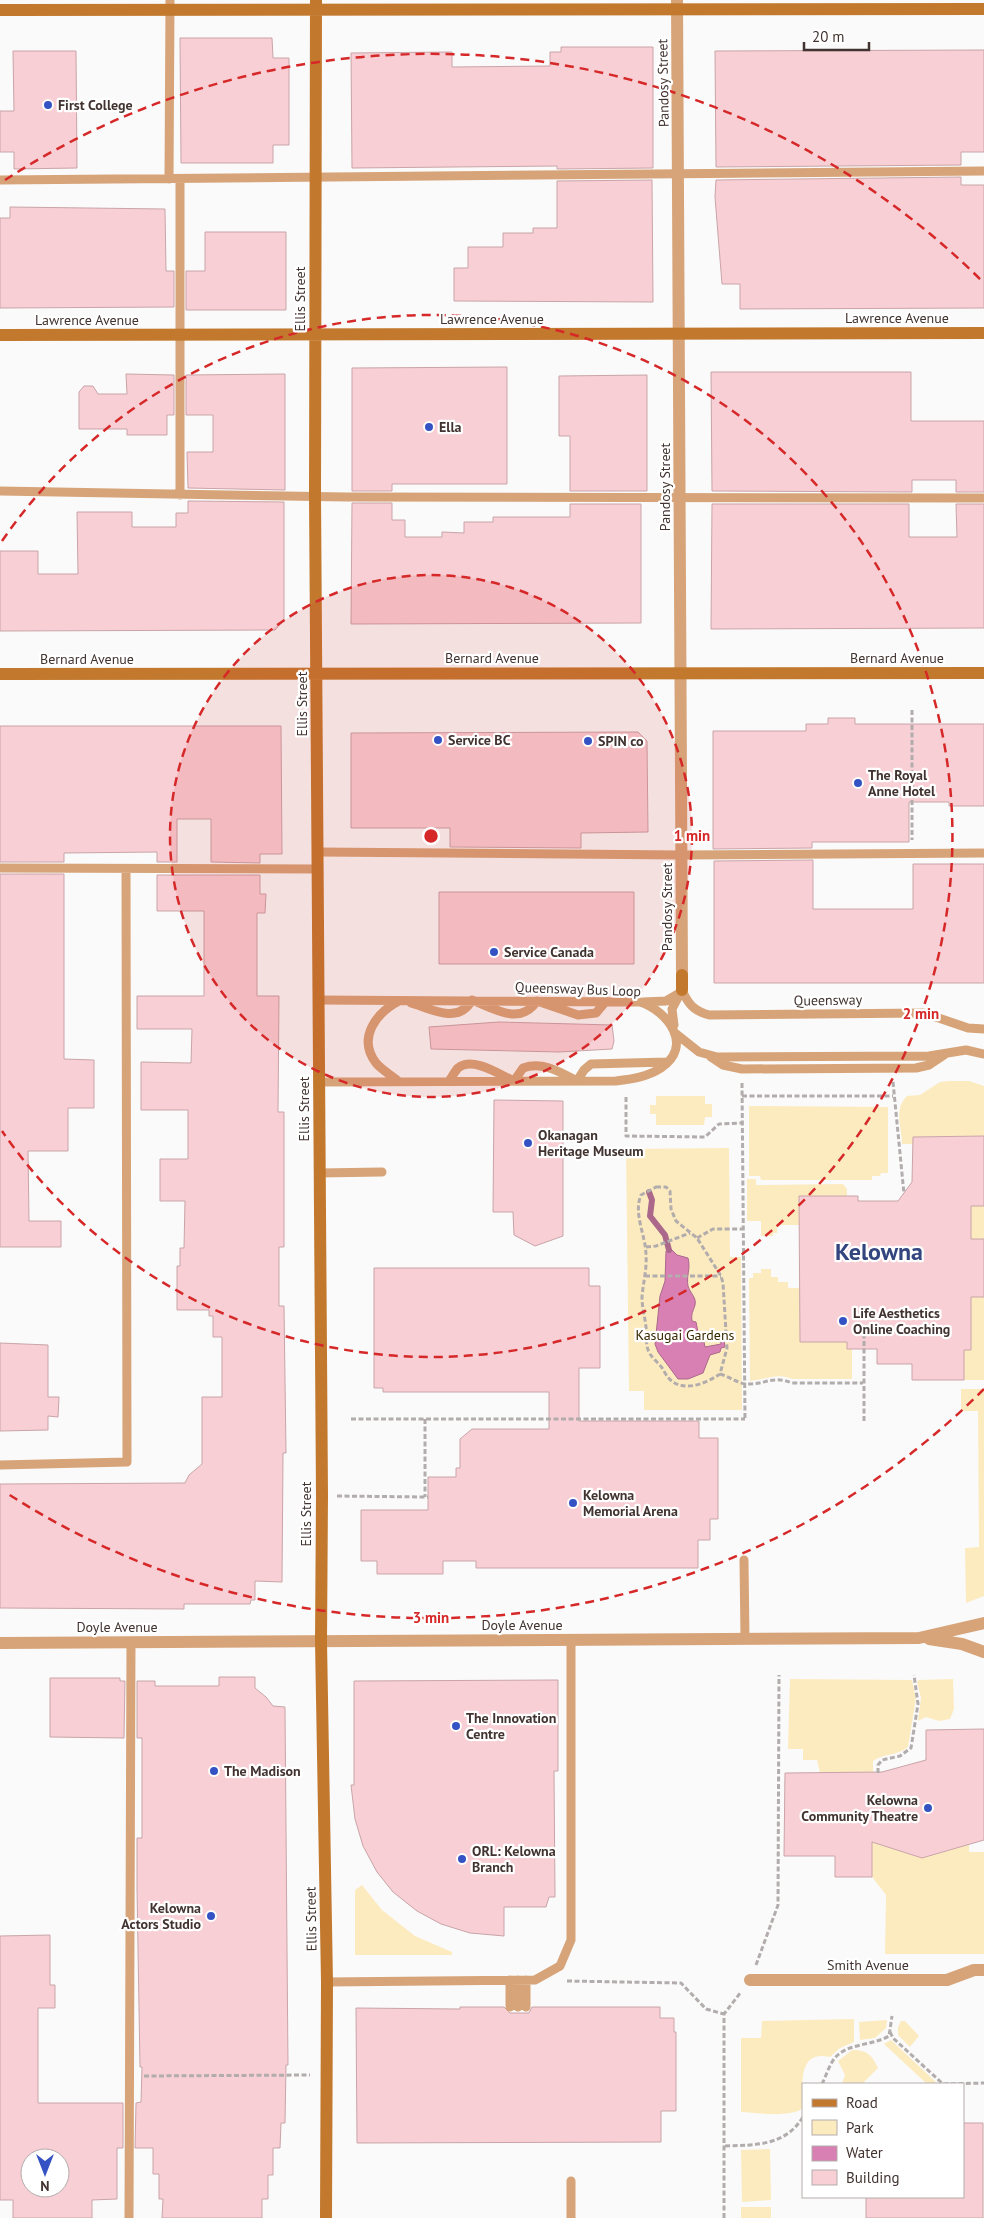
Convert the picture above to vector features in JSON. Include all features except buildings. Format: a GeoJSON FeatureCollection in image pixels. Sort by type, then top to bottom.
{"type":"FeatureCollection","features":[{"type":"Feature","properties":{"kind":"street"},"geometry":{"type":"LineString","coordinates":[[0,10],[169,5],[677,5],[984,9]]}},
{"type":"Feature","properties":{"kind":"street","name":"Ellis Street"},"geometry":{"type":"LineString","coordinates":[[316,5],[315,496],[322,1496],[321,1641],[327,1982],[326,2218]]}},
{"type":"Feature","properties":{"kind":"street","name":"Pandosy Street"},"geometry":{"type":"LineString","coordinates":[[677,5],[682,990]]}},
{"type":"Feature","properties":{"kind":"street","name":"Lawrence Avenue"},"geometry":{"type":"LineString","coordinates":[[0,336],[984,333]]}},
{"type":"Feature","properties":{"kind":"street","name":"Bernard Avenue"},"geometry":{"type":"LineString","coordinates":[[0,674],[984,673]]}},
{"type":"Feature","properties":{"kind":"street","name":"Doyle Avenue"},"geometry":{"type":"LineString","coordinates":[[924,1638],[984,1623]]}},
{"type":"Feature","properties":{"kind":"street","name":"Doyle Avenue"},"geometry":{"type":"LineString","coordinates":[[0,1643],[924,1638],[962,1644],[984,1652]]}},
{"type":"Feature","properties":{"kind":"street","name":"Smith Avenue"},"geometry":{"type":"LineString","coordinates":[[750,1980],[947,1980],[974,1970],[984,1970]]}},
{"type":"Feature","properties":{"kind":"lane"},"geometry":{"type":"LineString","coordinates":[[169,5],[170,179]]}},
{"type":"Feature","properties":{"kind":"lane"},"geometry":{"type":"LineString","coordinates":[[0,180],[984,171]]}},
{"type":"Feature","properties":{"kind":"lane"},"geometry":{"type":"LineString","coordinates":[[180,179],[180,495]]}},
{"type":"Feature","properties":{"kind":"lane"},"geometry":{"type":"LineString","coordinates":[[0,491],[315,496],[984,498]]}},
{"type":"Feature","properties":{"kind":"lane"},"geometry":{"type":"LineString","coordinates":[[318,852],[682,855],[984,854]]}},
{"type":"Feature","properties":{"kind":"lane"},"geometry":{"type":"LineString","coordinates":[[0,868],[318,868]]}},
{"type":"Feature","properties":{"kind":"lane"},"geometry":{"type":"LineString","coordinates":[[0,1465],[127,1462],[126,869]]}},
{"type":"Feature","properties":{"kind":"lane"},"geometry":{"type":"LineString","coordinates":[[640,1002],[666,1001],[682,990]]}},
{"type":"Feature","properties":{"kind":"lane"},"geometry":{"type":"LineString","coordinates":[[318,1082],[616,1081],[635,1078],[651,1073],[668,1062],[676,1046],[672,1009],[682,990]]}},
{"type":"Feature","properties":{"kind":"lane","name":"Queensway"},"geometry":{"type":"LineString","coordinates":[[682,990],[690,1006],[697,1012],[709,1015],[924,1013],[968,1028],[984,1029]]}},
{"type":"Feature","properties":{"kind":"lane","name":"Queensway Bus Loop"},"geometry":{"type":"LineString","coordinates":[[319,1000],[640,1002],[656,1009],[665,1016],[675,1033]]}},
{"type":"Feature","properties":{"kind":"lane"},"geometry":{"type":"LineString","coordinates":[[398,1081],[376,1062],[369,1039],[371,1026],[378,1015],[401,1000],[447,1014],[464,1012],[472,1000],[514,1014],[529,1012],[537,1001],[578,1015],[596,1013],[606,1002]]}},
{"type":"Feature","properties":{"kind":"lane"},"geometry":{"type":"LineString","coordinates":[[675,1033],[694,1049],[708,1056],[914,1056],[945,1054],[966,1050],[984,1054]]}},
{"type":"Feature","properties":{"kind":"lane"},"geometry":{"type":"LineString","coordinates":[[577,1081],[584,1070],[591,1064],[668,1062]]}},
{"type":"Feature","properties":{"kind":"lane"},"geometry":{"type":"LineString","coordinates":[[449,1081],[459,1067],[471,1064],[514,1081]]}},
{"type":"Feature","properties":{"kind":"lane"},"geometry":{"type":"LineString","coordinates":[[514,1081],[523,1068],[534,1066],[550,1067],[577,1081]]}},
{"type":"Feature","properties":{"kind":"lane"},"geometry":{"type":"LineString","coordinates":[[319,1173],[382,1172]]}},
{"type":"Feature","properties":{"kind":"lane"},"geometry":{"type":"LineString","coordinates":[[744,1560],[745,1639]]}},
{"type":"Feature","properties":{"kind":"lane"},"geometry":{"type":"LineString","coordinates":[[327,1982],[522,1980],[560,1966],[571,1940],[571,1640]]}},
{"type":"Feature","properties":{"kind":"lane"},"geometry":{"type":"LineString","coordinates":[[129,2218],[131,2076],[131,1642]]}},
{"type":"Feature","properties":{"kind":"lane"},"geometry":{"type":"LineString","coordinates":[[522,1980],[518,2007],[522,1980]]}},
{"type":"Feature","properties":{"kind":"lane"},"geometry":{"type":"LineString","coordinates":[[571,2180],[571,2218]]}},
{"type":"Feature","properties":{"kind":"path"},"geometry":{"type":"LineString","coordinates":[[912,710],[912,854]]}},
{"type":"Feature","properties":{"kind":"path"},"geometry":{"type":"LineString","coordinates":[[351,1419],[745,1420],[742,1079]]}},
{"type":"Feature","properties":{"kind":"path"},"geometry":{"type":"LineString","coordinates":[[893,1079],[893,1096],[904,1194]]}},
{"type":"Feature","properties":{"kind":"path"},"geometry":{"type":"LineString","coordinates":[[742,1096],[893,1096]]}},
{"type":"Feature","properties":{"kind":"path"},"geometry":{"type":"LineString","coordinates":[[626,1097],[626,1136],[705,1137],[719,1124],[742,1123]]}},
{"type":"Feature","properties":{"kind":"path"},"geometry":{"type":"LineString","coordinates":[[652,1188],[668,1188],[671,1194],[672,1214],[680,1226],[690,1233],[697,1238],[721,1276],[727,1348],[720,1374],[714,1378],[688,1386],[675,1385],[667,1378],[650,1354],[647,1344],[642,1308],[646,1247],[639,1216],[638,1205],[641,1195],[652,1188]]}},
{"type":"Feature","properties":{"kind":"path"},"geometry":{"type":"LineString","coordinates":[[697,1238],[713,1229],[744,1229]]}},
{"type":"Feature","properties":{"kind":"path"},"geometry":{"type":"LineString","coordinates":[[646,1247],[656,1246],[690,1233]]}},
{"type":"Feature","properties":{"kind":"path"},"geometry":{"type":"LineString","coordinates":[[645,1276],[721,1276]]}},
{"type":"Feature","properties":{"kind":"path"},"geometry":{"type":"LineString","coordinates":[[864,1334],[864,1421]]}},
{"type":"Feature","properties":{"kind":"path"},"geometry":{"type":"LineString","coordinates":[[720,1374],[745,1384],[761,1384],[772,1379],[782,1379],[792,1383],[863,1383]]}},
{"type":"Feature","properties":{"kind":"path"},"geometry":{"type":"LineString","coordinates":[[322,1496],[427,1497],[424,1419]]}},
{"type":"Feature","properties":{"kind":"path"},"geometry":{"type":"LineString","coordinates":[[724,2218],[724,2014],[750,1980],[778,1905],[779,1674]]}},
{"type":"Feature","properties":{"kind":"path"},"geometry":{"type":"LineString","coordinates":[[878,1773],[878,1766],[882,1760],[900,1756],[911,1748],[918,1704],[914,1675]]}},
{"type":"Feature","properties":{"kind":"path"},"geometry":{"type":"LineString","coordinates":[[522,1980],[681,1983],[706,2009],[724,2014]]}},
{"type":"Feature","properties":{"kind":"path"},"geometry":{"type":"LineString","coordinates":[[822,2083],[835,2058],[842,2052],[850,2047],[877,2043],[889,2036],[892,2016]]}},
{"type":"Feature","properties":{"kind":"path"},"geometry":{"type":"LineString","coordinates":[[890,2032],[893,2038],[942,2083]]}},
{"type":"Feature","properties":{"kind":"path"},"geometry":{"type":"LineString","coordinates":[[131,2076],[326,2075]]}},
{"type":"Feature","properties":{"kind":"path"},"geometry":{"type":"LineString","coordinates":[[964,2083],[984,2083]]}},
{"type":"Feature","properties":{"kind":"path"},"geometry":{"type":"LineString","coordinates":[[725,2146],[761,2145],[795,2130],[802,2119]]}},
{"type":"Feature","properties":{"kind":"green space"},"geometry":{"type":"Polygon","coordinates":[[[969,1081],[984,1086],[984,1136],[913,1137],[913,1144],[902,1144],[899,1113],[903,1101],[907,1096],[920,1095],[940,1082],[969,1081]]]}},
{"type":"Feature","properties":{"kind":"green space"},"geometry":{"type":"Polygon","coordinates":[[[656,1096],[705,1096],[705,1104],[712,1104],[712,1117],[705,1117],[704,1125],[656,1125],[656,1114],[650,1114],[650,1105],[656,1105],[656,1096]]]}},
{"type":"Feature","properties":{"kind":"green space"},"geometry":{"type":"Polygon","coordinates":[[[749,1106],[888,1107],[888,1173],[872,1176],[872,1180],[761,1180],[760,1176],[749,1176],[749,1106]]]}},
{"type":"Feature","properties":{"kind":"green space","name":"Kasugai Gardens"},"geometry":{"type":"Polygon","coordinates":[[[729,1148],[730,1257],[741,1257],[742,1410],[644,1410],[644,1391],[629,1391],[626,1149],[729,1148]]]}},
{"type":"Feature","properties":{"kind":"green space"},"geometry":{"type":"Polygon","coordinates":[[[747,1179],[756,1179],[756,1185],[843,1184],[847,1189],[847,1196],[800,1225],[777,1225],[777,1233],[773,1233],[773,1236],[761,1236],[761,1221],[747,1221],[747,1179]]]}},
{"type":"Feature","properties":{"kind":"green space"},"geometry":{"type":"Polygon","coordinates":[[[971,1206],[984,1206],[984,1239],[971,1239],[971,1206]]]}},
{"type":"Feature","properties":{"kind":"green space"},"geometry":{"type":"Polygon","coordinates":[[[761,1269],[771,1269],[771,1277],[778,1277],[778,1282],[788,1282],[788,1288],[800,1288],[847,1342],[847,1349],[852,1349],[852,1379],[792,1379],[776,1376],[750,1381],[749,1278],[753,1278],[753,1273],[761,1273],[761,1269]]]}},
{"type":"Feature","properties":{"kind":"green space"},"geometry":{"type":"Polygon","coordinates":[[[970,1297],[984,1297],[984,1380],[964,1380],[964,1350],[970,1297]]]}},
{"type":"Feature","properties":{"kind":"green space"},"geometry":{"type":"Polygon","coordinates":[[[961,1389],[984,1389],[984,1596],[966,1603],[965,1548],[979,1547],[978,1411],[961,1411],[961,1389]]]}},
{"type":"Feature","properties":{"kind":"green space"},"geometry":{"type":"Polygon","coordinates":[[[790,1679],[912,1680],[916,1698],[908,1747],[900,1752],[877,1758],[873,1761],[873,1774],[871,1772],[834,1772],[821,1777],[817,1760],[803,1760],[803,1749],[788,1749],[790,1679]]]}},
{"type":"Feature","properties":{"kind":"green space"},"geometry":{"type":"Polygon","coordinates":[[[953,1679],[954,1709],[950,1719],[939,1721],[926,1717],[918,1721],[921,1698],[917,1682],[919,1680],[953,1679]]]}},
{"type":"Feature","properties":{"kind":"green space"},"geometry":{"type":"Polygon","coordinates":[[[872,1842],[922,1858],[951,1850],[953,1845],[969,1845],[969,1852],[984,1852],[984,1954],[885,1954],[886,1895],[872,1877],[872,1842]]]}},
{"type":"Feature","properties":{"kind":"green space"},"geometry":{"type":"Polygon","coordinates":[[[362,1885],[382,1910],[415,1936],[452,1952],[452,1955],[355,1955],[355,1890],[362,1885]]]}},
{"type":"Feature","properties":{"kind":"green space"},"geometry":{"type":"Polygon","coordinates":[[[854,2019],[854,2042],[840,2048],[830,2057],[819,2056],[811,2059],[807,2064],[802,2083],[802,2109],[798,2111],[782,2114],[741,2112],[741,2038],[761,2038],[762,2021],[854,2019]]]}},
{"type":"Feature","properties":{"kind":"green space"},"geometry":{"type":"Polygon","coordinates":[[[887,2020],[886,2028],[875,2038],[860,2040],[859,2022],[887,2020]]]}},
{"type":"Feature","properties":{"kind":"green space"},"geometry":{"type":"Polygon","coordinates":[[[901,2021],[905,2021],[919,2036],[910,2047],[898,2035],[898,2027],[901,2021]]]}},
{"type":"Feature","properties":{"kind":"green space"},"geometry":{"type":"Polygon","coordinates":[[[891,2040],[937,2083],[926,2083],[884,2044],[891,2040]]]}},
{"type":"Feature","properties":{"kind":"green space"},"geometry":{"type":"Polygon","coordinates":[[[852,2050],[862,2051],[874,2060],[878,2068],[863,2083],[842,2083],[845,2075],[838,2061],[852,2050]]]}},
{"type":"Feature","properties":{"kind":"green space"},"geometry":{"type":"Polygon","coordinates":[[[770,2149],[771,2200],[742,2202],[741,2150],[770,2149]]]}},
{"type":"Feature","properties":{"kind":"green space"},"geometry":{"type":"Polygon","coordinates":[[[741,2207],[771,2207],[771,2218],[741,2218],[741,2207]]]}},
{"type":"Feature","properties":{"kind":"water"},"geometry":{"type":"Polygon","coordinates":[[[671,1249],[677,1255],[688,1258],[688,1286],[695,1302],[692,1321],[696,1322],[700,1342],[704,1342],[705,1347],[721,1344],[720,1334],[723,1333],[725,1347],[721,1348],[720,1352],[710,1355],[703,1373],[688,1379],[678,1379],[658,1352],[655,1344],[660,1296],[665,1281],[666,1251],[671,1249]]]}},
{"type":"Feature","properties":{"kind":"waterway"},"geometry":{"type":"LineString","coordinates":[[649,1192],[652,1200],[650,1216],[665,1235],[669,1250]]}},
{"type":"Feature","properties":{"kind":"place","name":"First College"},"geometry":{"type":"Point","coordinates":[48,105]}},
{"type":"Feature","properties":{"kind":"place","name":"Ella"},"geometry":{"type":"Point","coordinates":[429,427]}},
{"type":"Feature","properties":{"kind":"place","name":"Service BC"},"geometry":{"type":"Point","coordinates":[438,740]}},
{"type":"Feature","properties":{"kind":"place","name":"SPIN co"},"geometry":{"type":"Point","coordinates":[588,741]}},
{"type":"Feature","properties":{"kind":"place","name":"The Royal Anne Hotel"},"geometry":{"type":"Point","coordinates":[858,783]}},
{"type":"Feature","properties":{"kind":"place","name":"Service Canada"},"geometry":{"type":"Point","coordinates":[494,952]}},
{"type":"Feature","properties":{"kind":"place","name":"Okanagan Heritage Museum"},"geometry":{"type":"Point","coordinates":[528,1143]}},
{"type":"Feature","properties":{"kind":"place","name":"Life Aesthetics Online Coaching"},"geometry":{"type":"Point","coordinates":[843,1321]}},
{"type":"Feature","properties":{"kind":"place","name":"Kelowna Memorial Arena"},"geometry":{"type":"Point","coordinates":[573,1503]}},
{"type":"Feature","properties":{"kind":"place","name":"The Innovation Centre"},"geometry":{"type":"Point","coordinates":[456,1726]}},
{"type":"Feature","properties":{"kind":"place","name":"The Madison"},"geometry":{"type":"Point","coordinates":[214,1771]}},
{"type":"Feature","properties":{"kind":"place","name":"Kelowna Community Theatre"},"geometry":{"type":"Point","coordinates":[928,1808]}},
{"type":"Feature","properties":{"kind":"place","name":"ORL: Kelowna Branch"},"geometry":{"type":"Point","coordinates":[462,1859]}},
{"type":"Feature","properties":{"kind":"place","name":"Kelowna Actors Studio"},"geometry":{"type":"Point","coordinates":[211,1916]}},
{"type":"Feature","properties":{"kind":"district","name":"Kelowna"},"geometry":{"type":"Point","coordinates":[879,1252]}}]}
